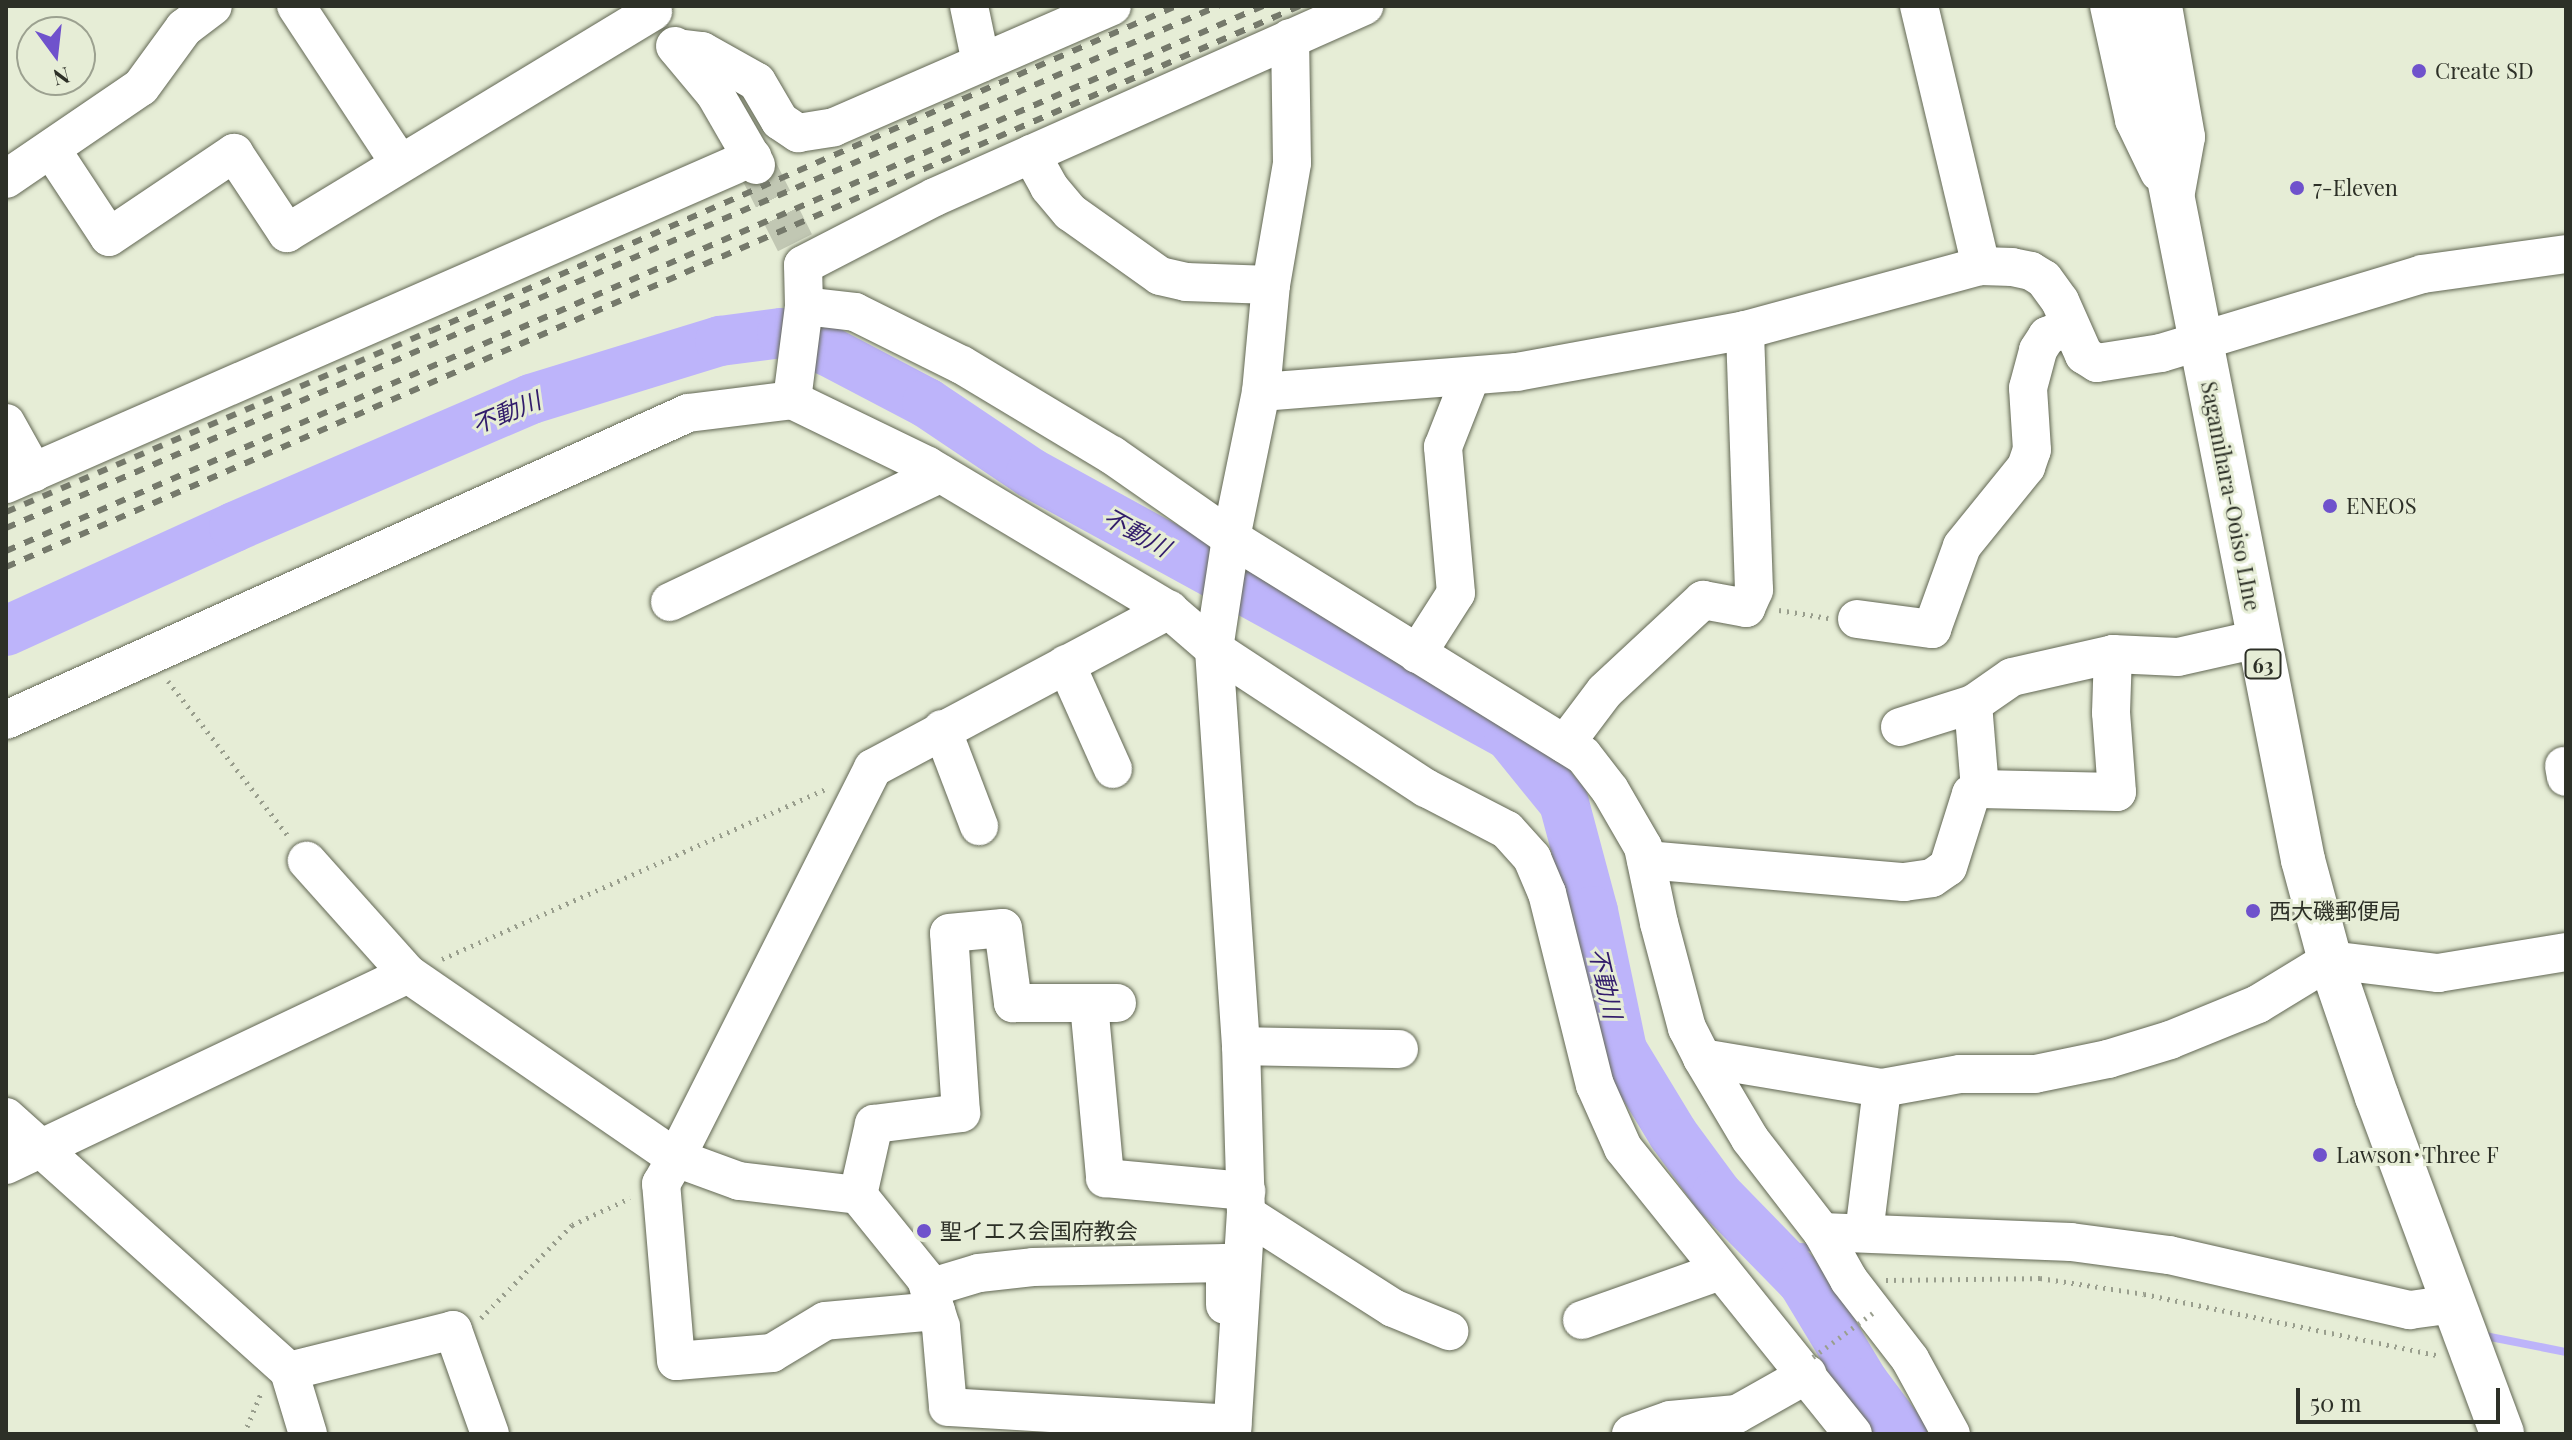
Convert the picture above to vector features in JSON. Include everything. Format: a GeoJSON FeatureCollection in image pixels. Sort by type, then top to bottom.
{"type":"FeatureCollection","features":[{"type":"Feature","properties":{"kind":"main road","name":"Sagamihara-Ooiso LIne"},"geometry":{"type":"LineString","coordinates":[[2135,6],[2303,860],[2330,960],[2502,1434]]}},
{"type":"Feature","properties":{"kind":"street"},"geometry":{"type":"LineString","coordinates":[[296,6],[399,162]]}},
{"type":"Feature","properties":{"kind":"street"},"geometry":{"type":"LineString","coordinates":[[969,6],[981,63]]}},
{"type":"Feature","properties":{"kind":"street"},"geometry":{"type":"LineString","coordinates":[[677,48],[702,51],[757,82],[780,121],[798,133],[834,127],[981,63],[1051,19],[1112,6]]}},
{"type":"Feature","properties":{"kind":"street"},"geometry":{"type":"LineString","coordinates":[[792,400],[804,306],[799,254],[868,229],[1364,6]]}},
{"type":"Feature","properties":{"kind":"street"},"geometry":{"type":"LineString","coordinates":[[1919,6],[1981,266]]}},
{"type":"Feature","properties":{"kind":"street"},"geometry":{"type":"LineString","coordinates":[[2109,6],[2134,120],[2174,204]]}},
{"type":"Feature","properties":{"kind":"street"},"geometry":{"type":"LineString","coordinates":[[2163,6],[2186,137],[2174,204]]}},
{"type":"Feature","properties":{"kind":"street"},"geometry":{"type":"LineString","coordinates":[[6,423],[20,479],[382,319],[755,161],[715,94],[677,48],[652,8],[287,233],[234,153],[109,237],[51,149]]}},
{"type":"Feature","properties":{"kind":"street"},"geometry":{"type":"LineString","coordinates":[[6,179],[141,87],[193,13]]}},
{"type":"Feature","properties":{"kind":"street"},"geometry":{"type":"LineString","coordinates":[[307,861],[408,974],[668,1171],[858,1195],[926,1279],[941,1327],[947,1421],[1232,1429],[1246,1203],[1241,1046],[1214,649],[1231,538],[1261,392],[1271,285],[1292,163],[1290,38]]}},
{"type":"Feature","properties":{"kind":"street"},"geometry":{"type":"LineString","coordinates":[[1031,154],[1049,187],[1070,212],[1160,276],[1186,282],[1271,285]]}},
{"type":"Feature","properties":{"kind":"street"},"geometry":{"type":"LineString","coordinates":[[1261,392],[1471,376],[1586,360],[1745,330],[1981,266],[2012,267],[2031,271],[2044,279],[2060,301],[2068,327],[2084,355],[2097,363],[2161,353],[2422,274],[2566,254]]}},
{"type":"Feature","properties":{"kind":"street"},"geometry":{"type":"LineString","coordinates":[[804,306],[855,312],[923,344],[1112,455],[1231,538],[1583,755],[1610,790],[1643,847],[1687,1028],[1702,1058],[1750,1139],[1822,1232],[1849,1280],[1910,1359],[1951,1434]]}},
{"type":"Feature","properties":{"kind":"street"},"geometry":{"type":"LineString","coordinates":[[1857,619],[1932,629],[1962,546],[1975,526],[2026,467],[2032,450],[2028,388],[2038,350],[2047,336],[2068,327]]}},
{"type":"Feature","properties":{"kind":"street"},"geometry":{"type":"LineString","coordinates":[[1565,744],[1605,691],[1703,600],[1746,608],[1758,598],[1745,330]]}},
{"type":"Feature","properties":{"kind":"street"},"geometry":{"type":"LineString","coordinates":[[1417,654],[1456,593],[1443,447],[1471,376]]}},
{"type":"Feature","properties":{"kind":"street"},"geometry":{"type":"LineString","coordinates":[[6,720],[150,658],[688,413],[755,401],[792,400],[940,474],[1169,610],[1214,649],[1426,788],[1507,830],[1532,858],[1547,893],[1595,1085],[1623,1148],[1720,1271],[1810,1366],[1853,1434]]}},
{"type":"Feature","properties":{"kind":"street"},"geometry":{"type":"LineString","coordinates":[[670,602],[940,474]]}},
{"type":"Feature","properties":{"kind":"street"},"geometry":{"type":"LineString","coordinates":[[1169,610],[873,768],[668,1171],[676,1361],[772,1353],[825,1321],[933,1300],[979,1273],[1033,1267],[1225,1263],[1225,1317],[1238,1335]]}},
{"type":"Feature","properties":{"kind":"street"},"geometry":{"type":"LineString","coordinates":[[1900,727],[1973,704],[2012,677],[2113,654],[2178,657],[2258,639]]}},
{"type":"Feature","properties":{"kind":"street"},"geometry":{"type":"LineString","coordinates":[[1646,860],[1904,882],[1932,878],[1948,867],[1971,794],[1980,789],[2117,792],[2111,713],[2113,654]]}},
{"type":"Feature","properties":{"kind":"street"},"geometry":{"type":"LineString","coordinates":[[1066,664],[1113,769]]}},
{"type":"Feature","properties":{"kind":"street"},"geometry":{"type":"LineString","coordinates":[[1973,704],[1980,789]]}},
{"type":"Feature","properties":{"kind":"street"},"geometry":{"type":"LineString","coordinates":[[942,729],[979,826]]}},
{"type":"Feature","properties":{"kind":"street"},"geometry":{"type":"LineString","coordinates":[[858,1195],[874,1124],[961,1113],[949,933],[1003,928],[1013,1003],[1103,1003],[1105,1178],[1246,1203],[1393,1308],[1449,1331]]}},
{"type":"Feature","properties":{"kind":"street"},"geometry":{"type":"LineString","coordinates":[[1702,1058],[1882,1088],[1960,1074],[2035,1074],[2108,1059],[2170,1040],[2258,1004],[2330,960],[2438,973],[2566,952]]}},
{"type":"Feature","properties":{"kind":"street"},"geometry":{"type":"LineString","coordinates":[[22,1157],[408,974]]}},
{"type":"Feature","properties":{"kind":"street"},"geometry":{"type":"LineString","coordinates":[[1241,1046],[1399,1049]]}},
{"type":"Feature","properties":{"kind":"street"},"geometry":{"type":"LineString","coordinates":[[1864,1233],[1882,1088]]}},
{"type":"Feature","properties":{"kind":"street"},"geometry":{"type":"LineString","coordinates":[[6,1117],[22,1157],[289,1371],[308,1434]]}},
{"type":"Feature","properties":{"kind":"street"},"geometry":{"type":"LineString","coordinates":[[1822,1232],[2071,1242],[2169,1255],[2410,1310],[2453,1304]]}},
{"type":"Feature","properties":{"kind":"street"},"geometry":{"type":"LineString","coordinates":[[1582,1320],[1720,1271]]}},
{"type":"Feature","properties":{"kind":"street"},"geometry":{"type":"LineString","coordinates":[[289,1371],[453,1330],[490,1434]]}},
{"type":"Feature","properties":{"kind":"street"},"geometry":{"type":"LineString","coordinates":[[1631,1434],[1670,1420],[1737,1424],[1810,1366]]}},
{"type":"Feature","properties":{"kind":"path"},"geometry":{"type":"LineString","coordinates":[[1758,598],[1806,617],[1857,619]]}},
{"type":"Feature","properties":{"kind":"path"},"geometry":{"type":"LineString","coordinates":[[150,658],[307,861]]}},
{"type":"Feature","properties":{"kind":"path"},"geometry":{"type":"LineString","coordinates":[[408,974],[873,768]]}},
{"type":"Feature","properties":{"kind":"path"},"geometry":{"type":"LineString","coordinates":[[458,1341],[572,1225],[668,1171]]}},
{"type":"Feature","properties":{"kind":"path"},"geometry":{"type":"LineString","coordinates":[[1849,1280],[2040,1278],[2144,1294],[2444,1357],[2473,1360]]}},
{"type":"Feature","properties":{"kind":"path"},"geometry":{"type":"LineString","coordinates":[[1810,1366],[1874,1312]]}},
{"type":"Feature","properties":{"kind":"waterway","name":"不動川"},"geometry":{"type":"LineString","coordinates":[[6,631],[234,527],[531,399],[720,341],[782,333],[828,351],[927,403],[1031,473],[1509,735],[1564,803],[1593,911],[1622,1050],[1673,1134],[1717,1194],[1803,1282],[1864,1383],[1902,1434]]}},
{"type":"Feature","properties":{"kind":"waterway"},"geometry":{"type":"LineString","coordinates":[[1765,1245],[1819,1248]]}},
{"type":"Feature","properties":{"kind":"waterway"},"geometry":{"type":"LineString","coordinates":[[2480,1335],[2566,1352]]}},
{"type":"Feature","properties":{"kind":"tunnel"},"geometry":{"type":"LineString","coordinates":[[756,165],[795,243]]}},
{"type":"Feature","properties":{"kind":"railway"},"geometry":{"type":"LineString","coordinates":[[6,512],[431,331],[1176,6]]}},
{"type":"Feature","properties":{"kind":"railway"},"geometry":{"type":"LineString","coordinates":[[6,528],[1218,6]]}},
{"type":"Feature","properties":{"kind":"railway"},"geometry":{"type":"LineString","coordinates":[[6,551],[1263,6]]}},
{"type":"Feature","properties":{"kind":"railway"},"geometry":{"type":"LineString","coordinates":[[6,567],[1300,6]]}},
{"type":"Feature","properties":{"kind":"place","name":"Create SD"},"geometry":{"type":"Point","coordinates":[2419,71]}},
{"type":"Feature","properties":{"kind":"place","name":"7-Eleven"},"geometry":{"type":"Point","coordinates":[2297,188]}},
{"type":"Feature","properties":{"kind":"place","name":"ENEOS"},"geometry":{"type":"Point","coordinates":[2330,506]}},
{"type":"Feature","properties":{"kind":"place","name":"西大磯郵便局"},"geometry":{"type":"Point","coordinates":[2253,911]}},
{"type":"Feature","properties":{"kind":"place","name":"Lawson･Three F"},"geometry":{"type":"Point","coordinates":[2320,1155]}},
{"type":"Feature","properties":{"kind":"place","name":"聖イエス会国府教会"},"geometry":{"type":"Point","coordinates":[924,1231]}}]}
